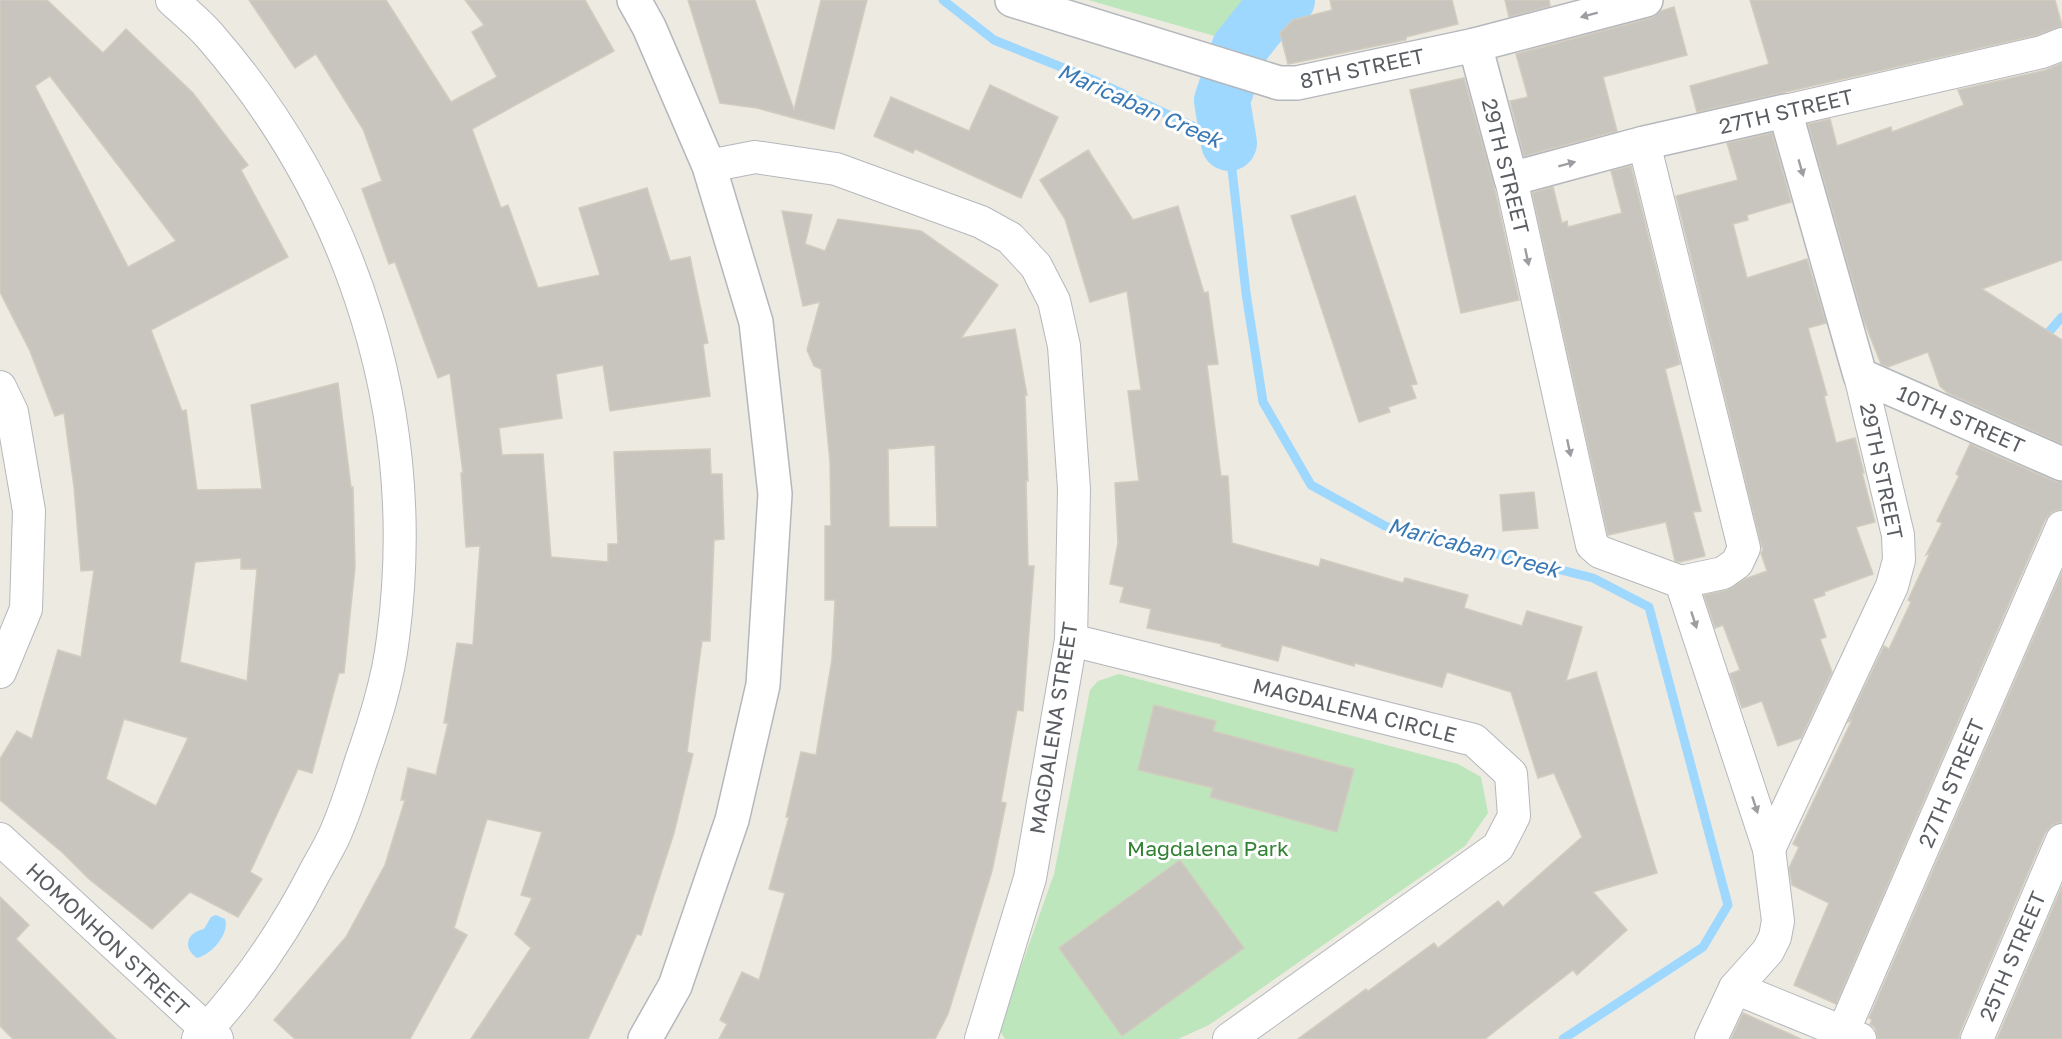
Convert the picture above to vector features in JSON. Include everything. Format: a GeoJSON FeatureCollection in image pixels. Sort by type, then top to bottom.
{"type":"FeatureCollection","features":[{"type":"Feature","properties":{"kind":"street"},"geometry":{"type":"LineString","coordinates":[[172,0],[208,34],[258,95],[298,157],[336,230],[360,294],[380,362],[395,448],[400,523],[399,575],[393,640],[377,714],[338,828],[294,914],[207,1036]]}},
{"type":"Feature","properties":{"kind":"street"},"geometry":{"type":"LineString","coordinates":[[634,0],[650,27],[709,166],[756,322],[775,495],[763,686],[732,820],[675,986],[645,1039]]}},
{"type":"Feature","properties":{"kind":"street","name":"8TH STREET"},"geometry":{"type":"LineString","coordinates":[[1012,0],[1279,83],[1297,83],[1475,45],[1646,0]]}},
{"type":"Feature","properties":{"kind":"street","name":"27TH STREET"},"geometry":{"type":"LineString","coordinates":[[1510,179],[1644,143],[2042,52],[2062,44]]}},
{"type":"Feature","properties":{"kind":"street","name":"29TH STREET"},"geometry":{"type":"LineString","coordinates":[[1475,45],[1510,179],[1592,545],[1600,552],[1681,582]]}},
{"type":"Feature","properties":{"kind":"street","name":"29TH STREET"},"geometry":{"type":"LineString","coordinates":[[1769,849],[1892,586],[1899,560],[1898,535],[1860,375],[1785,111]]}},
{"type":"Feature","properties":{"kind":"street"},"geometry":{"type":"LineString","coordinates":[[1644,143],[1744,548],[1737,563],[1723,573],[1681,582],[1769,849],[1778,921],[1775,937],[1768,951],[1735,987],[1711,1039]]}},
{"type":"Feature","properties":{"kind":"street","name":"MAGDALENA STREET"},"geometry":{"type":"LineString","coordinates":[[709,166],[755,157],[836,169],[981,222],[1010,238],[1036,266],[1054,301],[1064,346],[1074,489],[1071,640],[1029,878],[981,1039]]}},
{"type":"Feature","properties":{"kind":"street","name":"10TH STREET"},"geometry":{"type":"LineString","coordinates":[[1860,375],[2062,464]]}},
{"type":"Feature","properties":{"kind":"street"},"geometry":{"type":"LineString","coordinates":[[0,387],[12,412],[29,511],[26,609],[0,672]]}},
{"type":"Feature","properties":{"kind":"street","name":"27TH STREET"},"geometry":{"type":"LineString","coordinates":[[1848,1037],[2062,527]]}},
{"type":"Feature","properties":{"kind":"street","name":"MAGDALENA CIRCLE"},"geometry":{"type":"LineString","coordinates":[[1071,640],[1474,740],[1511,774],[1514,816],[1498,847],[1229,1039]]}},
{"type":"Feature","properties":{"kind":"street","name":"HOMONHON STREET"},"geometry":{"type":"LineString","coordinates":[[0,839],[207,1036]]}},
{"type":"Feature","properties":{"kind":"street","name":"25TH STREET"},"geometry":{"type":"LineString","coordinates":[[1977,1039],[2062,840]]}},
{"type":"Feature","properties":{"kind":"street"},"geometry":{"type":"LineString","coordinates":[[1735,987],[1848,1037]]}},
{"type":"Feature","properties":{"kind":"green space"},"geometry":{"type":"Polygon","coordinates":[[[1088,0],[1272,0],[1218,37],[1088,0]]]}},
{"type":"Feature","properties":{"kind":"green space","name":"Magdalena Park"},"geometry":{"type":"Polygon","coordinates":[[[1119,674],[1458,764],[1481,777],[1488,813],[1465,846],[1209,1025],[1178,1039],[1005,1039],[999,1029],[1054,874],[1090,690],[1098,681],[1119,674]]]}},
{"type":"Feature","properties":{"kind":"water"},"geometry":{"type":"Polygon","coordinates":[[[216,915],[225,919],[225,931],[208,953],[197,958],[189,950],[188,941],[194,933],[204,929],[211,917],[216,915]]]}},
{"type":"Feature","properties":{"kind":"building"},"geometry":{"type":"Polygon","coordinates":[[[0,0],[47,0],[103,53],[126,29],[193,93],[248,165],[241,170],[288,257],[151,330],[182,411],[186,410],[197,490],[262,489],[251,405],[338,383],[351,487],[353,487],[355,567],[344,673],[339,673],[312,773],[298,769],[250,872],[262,879],[238,917],[190,892],[152,929],[89,879],[63,853],[0,800],[0,759],[17,731],[32,739],[58,650],[81,657],[94,570],[81,571],[74,487],[64,413],[55,416],[30,351],[0,292],[0,0]],[[50,76],[35,86],[128,267],[176,241],[50,76]],[[241,558],[195,562],[180,662],[247,681],[257,569],[241,569],[241,558]],[[124,719],[106,779],[156,806],[188,738],[124,719]]]}},
{"type":"Feature","properties":{"kind":"building"},"geometry":{"type":"Polygon","coordinates":[[[249,0],[386,0],[451,102],[497,77],[472,32],[484,25],[465,0],[585,0],[614,51],[472,129],[501,208],[508,205],[538,288],[600,275],[579,208],[647,188],[670,261],[690,257],[708,343],[703,344],[710,396],[610,411],[603,365],[556,374],[562,418],[499,428],[502,455],[543,454],[551,557],[608,562],[608,544],[618,544],[614,452],[710,449],[711,474],[722,474],[724,539],[714,540],[710,641],[702,641],[687,752],[693,754],[674,833],[641,935],[637,934],[588,1039],[471,1039],[531,948],[515,934],[532,898],[521,895],[542,832],[487,819],[454,928],[467,935],[410,1039],[295,1039],[274,1020],[346,937],[385,865],[405,800],[401,800],[408,768],[436,775],[448,723],[444,723],[457,643],[473,645],[480,546],[466,547],[461,473],[463,473],[450,373],[438,378],[395,262],[389,264],[362,189],[382,181],[363,129],[316,54],[295,68],[249,0]]]}},
{"type":"Feature","properties":{"kind":"building"},"geometry":{"type":"Polygon","coordinates":[[[688,0],[755,0],[794,110],[821,0],[867,0],[834,129],[757,108],[720,103],[688,0]]]}},
{"type":"Feature","properties":{"kind":"building"},"geometry":{"type":"Polygon","coordinates":[[[1330,0],[1452,0],[1458,24],[1406,37],[1406,40],[1288,64],[1280,33],[1293,20],[1332,10],[1330,0]]]}},
{"type":"Feature","properties":{"kind":"building"},"geometry":{"type":"Polygon","coordinates":[[[1505,0],[1549,0],[1550,6],[1509,17],[1505,0]]]}},
{"type":"Feature","properties":{"kind":"building"},"geometry":{"type":"Polygon","coordinates":[[[1750,0],[2055,0],[2062,26],[2037,35],[1697,112],[1690,86],[1769,64],[1750,0]]]}},
{"type":"Feature","properties":{"kind":"building"},"geometry":{"type":"Polygon","coordinates":[[[1674,7],[1687,55],[1603,77],[1617,131],[1524,156],[1510,101],[1528,97],[1516,54],[1651,18],[1661,11],[1674,7]]]}},
{"type":"Feature","properties":{"kind":"building"},"geometry":{"type":"Polygon","coordinates":[[[2062,63],[2062,260],[1982,289],[2062,340],[2062,444],[1948,393],[1940,386],[1928,352],[1888,367],[1881,364],[1864,321],[1808,124],[1830,119],[1837,146],[1891,127],[1892,132],[1964,105],[1958,90],[2046,70],[2062,63]]]}},
{"type":"Feature","properties":{"kind":"building"},"geometry":{"type":"Polygon","coordinates":[[[1464,78],[1494,186],[1519,300],[1461,313],[1410,90],[1464,78]]]}},
{"type":"Feature","properties":{"kind":"building"},"geometry":{"type":"Polygon","coordinates":[[[990,85],[1058,117],[1021,198],[915,149],[913,153],[874,136],[891,97],[969,131],[990,85]]]}},
{"type":"Feature","properties":{"kind":"building"},"geometry":{"type":"Polygon","coordinates":[[[1772,133],[1791,202],[1747,215],[1748,220],[1733,224],[1747,278],[1807,259],[1826,323],[1808,328],[1827,395],[1824,396],[1836,443],[1855,438],[1875,522],[1856,527],[1873,574],[1824,592],[1825,595],[1813,599],[1826,637],[1820,639],[1832,672],[1801,738],[1778,746],[1762,701],[1742,708],[1730,674],[1740,670],[1723,625],[1715,628],[1704,595],[1727,590],[1745,579],[1767,571],[1676,196],[1738,180],[1727,143],[1772,133]]]}},
{"type":"Feature","properties":{"kind":"building"},"geometry":{"type":"Polygon","coordinates":[[[1088,150],[1133,220],[1178,206],[1204,293],[1208,292],[1218,364],[1207,365],[1221,476],[1228,476],[1232,543],[1319,567],[1321,559],[1403,583],[1405,578],[1468,595],[1464,608],[1522,626],[1527,611],[1582,627],[1566,681],[1596,672],[1657,873],[1593,892],[1627,930],[1577,975],[1573,970],[1485,1039],[1298,1039],[1434,943],[1438,948],[1498,901],[1503,907],[1582,837],[1554,773],[1538,778],[1511,692],[1447,672],[1442,687],[1355,663],[1354,666],[1282,645],[1278,661],[1221,646],[1222,644],[1147,628],[1151,609],[1120,602],[1124,587],[1110,584],[1118,543],[1115,483],[1139,481],[1128,391],[1141,390],[1127,291],[1090,302],[1065,219],[1040,180],[1088,150]]]}},
{"type":"Feature","properties":{"kind":"building"},"geometry":{"type":"Polygon","coordinates":[[[1631,166],[1680,364],[1665,369],[1701,511],[1693,512],[1705,556],[1680,562],[1675,561],[1666,522],[1608,535],[1532,193],[1553,187],[1562,223],[1567,221],[1568,227],[1622,213],[1611,171],[1631,166]]]}},
{"type":"Feature","properties":{"kind":"building"},"geometry":{"type":"Polygon","coordinates":[[[1355,196],[1417,384],[1411,385],[1416,398],[1388,407],[1390,412],[1359,422],[1291,216],[1355,196]]]}},
{"type":"Feature","properties":{"kind":"building"},"geometry":{"type":"Polygon","coordinates":[[[782,211],[812,215],[805,244],[825,251],[838,219],[921,231],[998,285],[961,338],[1015,329],[1027,395],[1025,395],[1028,566],[1034,566],[1023,711],[1017,710],[1001,802],[1006,803],[992,871],[948,1014],[935,1039],[719,1039],[727,1024],[720,1020],[742,972],[759,980],[785,893],[769,889],[789,817],[786,817],[801,752],[816,755],[832,659],[835,600],[825,600],[825,526],[831,526],[830,462],[821,369],[814,366],[807,350],[820,302],[803,306],[782,211]],[[935,445],[888,449],[889,527],[937,527],[935,445]]]}},
{"type":"Feature","properties":{"kind":"building"},"geometry":{"type":"Polygon","coordinates":[[[1970,444],[2054,481],[2062,482],[2062,509],[2052,512],[2045,520],[1836,1004],[1794,985],[1829,903],[1792,885],[1789,868],[1799,847],[1793,844],[1852,720],[1848,722],[1884,646],[1889,649],[1911,602],[1908,600],[1942,523],[1937,521],[1959,476],[1956,474],[1970,444]]]}},
{"type":"Feature","properties":{"kind":"building"},"geometry":{"type":"Polygon","coordinates":[[[1534,492],[1538,528],[1503,531],[1500,495],[1534,492]]]}},
{"type":"Feature","properties":{"kind":"building"},"geometry":{"type":"Polygon","coordinates":[[[2062,572],[2062,822],[2052,825],[2045,833],[1959,1039],[1878,1039],[1875,1028],[1870,1024],[1872,1020],[1869,1018],[2062,572]]]}},
{"type":"Feature","properties":{"kind":"building"},"geometry":{"type":"Polygon","coordinates":[[[1154,705],[1216,721],[1213,731],[1354,769],[1337,832],[1210,797],[1213,788],[1138,770],[1154,705]]]}},
{"type":"Feature","properties":{"kind":"building"},"geometry":{"type":"Polygon","coordinates":[[[1180,860],[1244,948],[1122,1036],[1059,948],[1180,860]]]}},
{"type":"Feature","properties":{"kind":"building"},"geometry":{"type":"Polygon","coordinates":[[[2062,886],[2062,1039],[1997,1039],[2062,886]]]}},
{"type":"Feature","properties":{"kind":"building"},"geometry":{"type":"Polygon","coordinates":[[[0,897],[29,925],[16,939],[116,1039],[13,1039],[0,1026],[0,897]]]}},
{"type":"Feature","properties":{"kind":"building"},"geometry":{"type":"Polygon","coordinates":[[[1743,1013],[1801,1039],[1731,1039],[1743,1013]]]}},
{"type":"Feature","properties":{"kind":"waterway","name":"Maricaban Creek"},"geometry":{"type":"LineString","coordinates":[[943,0],[994,40],[1096,81],[1229,143],[1246,293],[1263,402],[1311,485],[1385,526],[1593,578],[1649,607],[1728,905],[1703,947],[1563,1039]]}},
{"type":"Feature","properties":{"kind":"waterway"},"geometry":{"type":"LineString","coordinates":[[1229,143],[1222,101],[1239,49],[1270,10],[1287,0]]}},
{"type":"Feature","properties":{"kind":"waterway"},"geometry":{"type":"LineString","coordinates":[[2042,340],[2062,317]]}}]}
